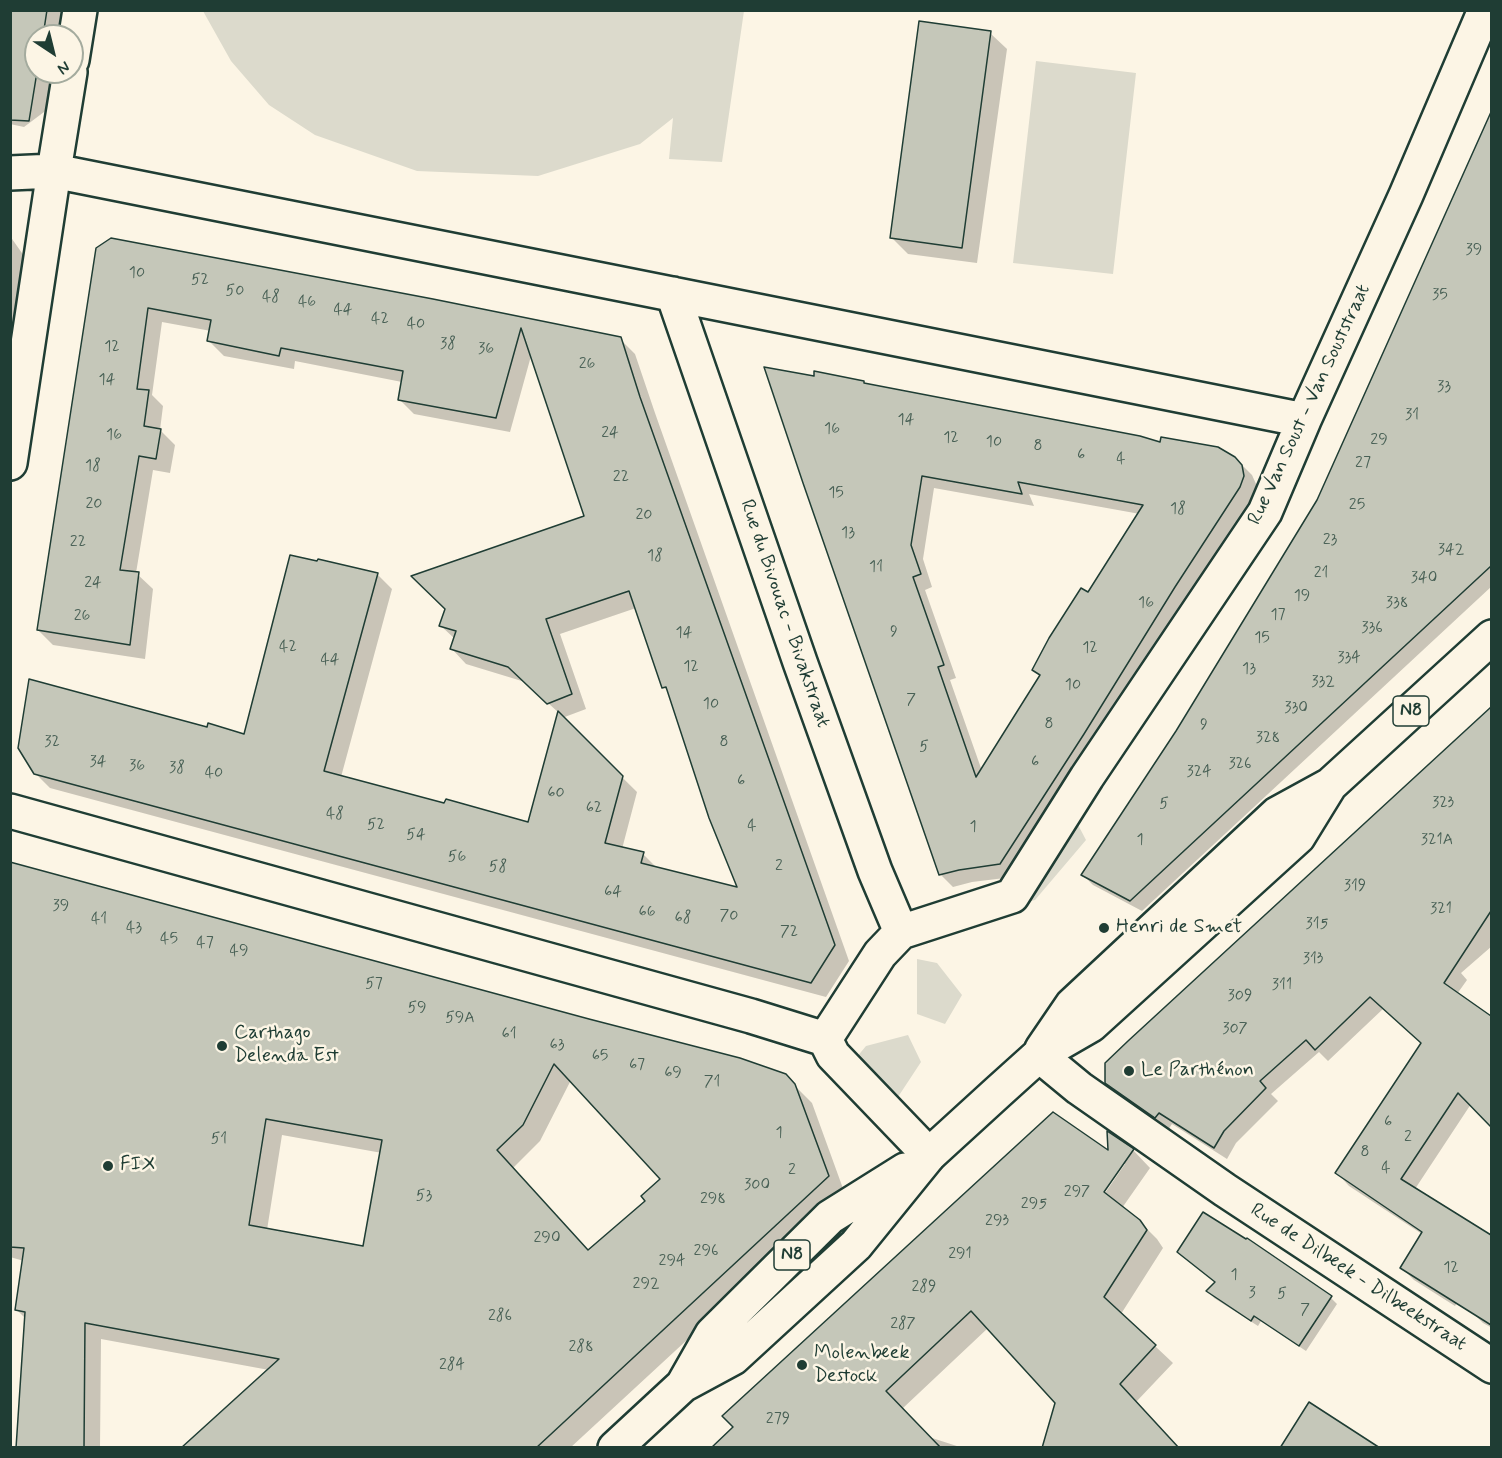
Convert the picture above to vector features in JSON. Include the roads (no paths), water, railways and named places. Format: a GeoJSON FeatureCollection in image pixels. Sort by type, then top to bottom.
{"type":"FeatureCollection","features":[{"type":"Feature","properties":{"kind":"street","name":"Rue Van Soust - Van Souststraat"},"geometry":{"type":"LineString","coordinates":[[901,932],[1012,896],[1087,777],[1265,512],[1406,195],[1485,10]]}},
{"type":"Feature","properties":{"kind":"street"},"geometry":{"type":"LineString","coordinates":[[10,464],[68,84]]}},
{"type":"Feature","properties":{"kind":"street"},"geometry":{"type":"LineString","coordinates":[[10,173],[54,171],[1304,420]]}},
{"type":"Feature","properties":{"kind":"street","name":"Rue du Bivouac - Bivakstraat"},"geometry":{"type":"LineString","coordinates":[[673,294],[800,662],[875,871],[901,932]]}},
{"type":"Feature","properties":{"kind":"street","name":"N8"},"geometry":{"type":"LineString","coordinates":[[615,1448],[683,1385],[734,1358],[856,1245],[929,1155],[1039,1055],[1091,1025],[1298,837],[1330,785],[1491,637]]}},
{"type":"Feature","properties":{"kind":"street"},"geometry":{"type":"LineString","coordinates":[[10,811],[751,1016],[825,1039],[833,1054],[929,1155]]}},
{"type":"Feature","properties":{"kind":"street"},"geometry":{"type":"LineString","coordinates":[[825,1039],[880,954],[901,932]]}},
{"type":"Feature","properties":{"kind":"street","name":"Rue de Dilbeek - Dilbeekstraat"},"geometry":{"type":"LineString","coordinates":[[1039,1055],[1078,1088],[1225,1190],[1491,1366]]}},
{"type":"Feature","properties":{"kind":"place","name":"Henri de Smet"},"geometry":{"type":"Point","coordinates":[1104,928]}},
{"type":"Feature","properties":{"kind":"place","name":"Carthago Delenda Est"},"geometry":{"type":"Point","coordinates":[222,1046]}},
{"type":"Feature","properties":{"kind":"place","name":"Le Parthénon"},"geometry":{"type":"Point","coordinates":[1129,1071]}},
{"type":"Feature","properties":{"kind":"place","name":"FIX"},"geometry":{"type":"Point","coordinates":[108,1166]}},
{"type":"Feature","properties":{"kind":"place","name":"Molenbeek Destock"},"geometry":{"type":"Point","coordinates":[802,1365]}}]}
